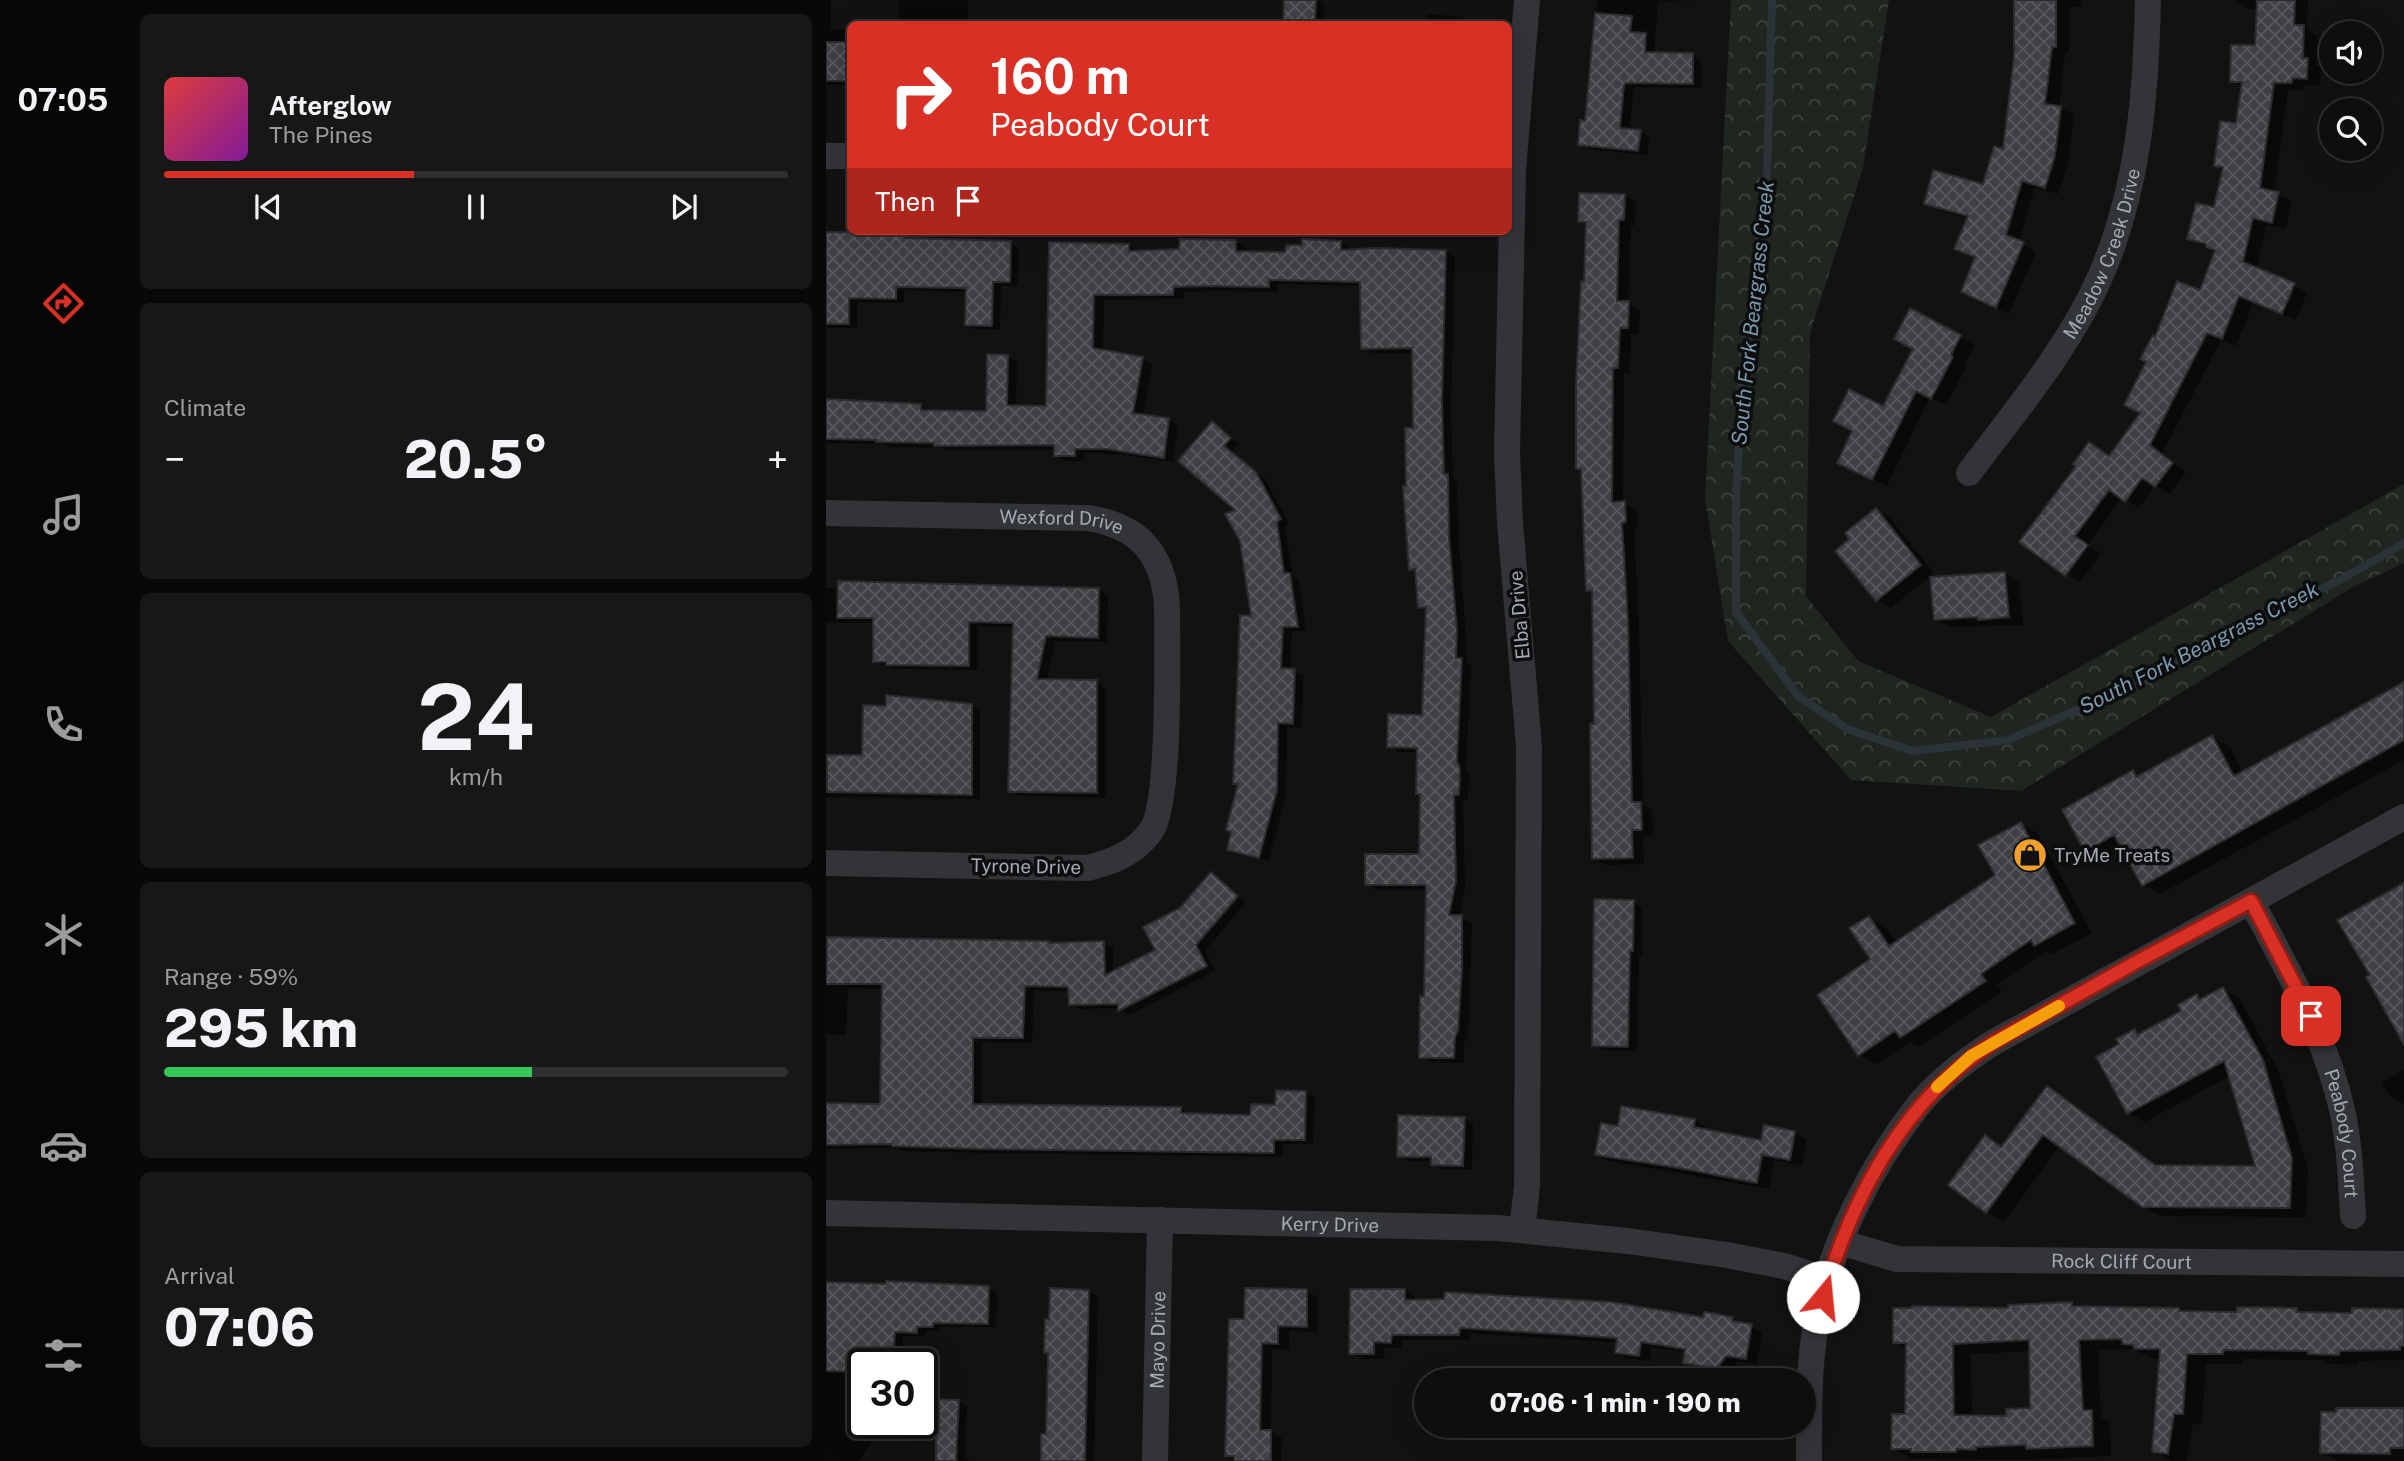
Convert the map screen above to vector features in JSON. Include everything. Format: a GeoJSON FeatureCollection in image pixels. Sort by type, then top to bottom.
{"type":"FeatureCollection","features":[{"type":"Feature","properties":{"kind":"street","name":"Elba Drive"},"geometry":{"type":"LineString","coordinates":[[1512,160],[1528,0]]}},
{"type":"Feature","properties":{"kind":"street","name":"Meadow Creek Drive"},"geometry":{"type":"LineString","coordinates":[[1969,473],[2049,366],[2101,275],[2127,202],[2142,125],[2148,0]]}},
{"type":"Feature","properties":{"kind":"street"},"geometry":{"type":"LineString","coordinates":[[826,156],[847,156]]}},
{"type":"Feature","properties":{"kind":"street","name":"Elba Drive"},"geometry":{"type":"LineString","coordinates":[[1510,235],[1507,453],[1510,523],[1529,746],[1527,1186],[1522,1230]]}},
{"type":"Feature","properties":{"kind":"street","name":"Wexford Drive"},"geometry":{"type":"LineString","coordinates":[[826,513],[1087,518],[1120,526],[1134,534],[1148,548],[1159,565],[1166,585],[1166,685]]}},
{"type":"Feature","properties":{"kind":"street","name":"Tyrone Drive"},"geometry":{"type":"LineString","coordinates":[[826,863],[1087,868],[1107,864],[1125,855],[1153,830],[1159,812],[1163,792],[1166,685]]}},
{"type":"Feature","properties":{"kind":"street"},"geometry":{"type":"LineString","coordinates":[[1809,1461],[1811,1355],[1818,1314],[1828,1280],[1840,1242],[1879,1164],[1917,1107],[1971,1056],[2140,960],[2404,817]]}},
{"type":"Feature","properties":{"kind":"street","name":"Peabody Court"},"geometry":{"type":"LineString","coordinates":[[2251,901],[2311,1016],[2333,1076],[2349,1155],[2353,1216]]}},
{"type":"Feature","properties":{"kind":"street","name":"Kerry Drive"},"geometry":{"type":"LineString","coordinates":[[826,1213],[1522,1230],[1727,1255],[1784,1266],[1828,1280]]}},
{"type":"Feature","properties":{"kind":"street","name":"Mayo Drive"},"geometry":{"type":"LineString","coordinates":[[1155,1461],[1160,1220]]}},
{"type":"Feature","properties":{"kind":"street","name":"Rock Cliff Court"},"geometry":{"type":"LineString","coordinates":[[1840,1242],[1897,1259],[2404,1264]]}},
{"type":"Feature","properties":{"kind":"green space"},"geometry":{"type":"Polygon","coordinates":[[[1731,0],[1889,0],[1863,168],[1810,333],[1806,596],[1858,661],[1991,717],[2404,484],[2404,563],[2353,587],[2021,791],[1851,780],[1728,641],[1705,499],[1731,0]]]}},
{"type":"Feature","properties":{"kind":"building"},"geometry":{"type":"Polygon","coordinates":[[[1284,0],[1316,0],[1315,21],[1283,21],[1284,0]]]}},
{"type":"Feature","properties":{"kind":"building"},"geometry":{"type":"Polygon","coordinates":[[[2014,0],[2056,0],[2056,47],[2052,47],[2045,104],[2061,106],[2055,156],[2045,188],[2022,181],[2006,235],[2024,242],[1996,308],[1961,292],[1975,257],[1954,249],[1968,216],[1924,204],[1933,170],[1983,184],[1994,146],[2003,149],[2014,57],[2014,0]]]}},
{"type":"Feature","properties":{"kind":"building"},"geometry":{"type":"Polygon","coordinates":[[[2257,0],[2295,0],[2294,25],[2304,25],[2303,58],[2308,58],[2307,79],[2292,78],[2292,83],[2274,83],[2260,188],[2279,192],[2272,223],[2253,218],[2243,262],[2295,283],[2282,314],[2239,296],[2222,339],[2207,333],[2150,445],[2173,463],[2155,487],[2142,478],[2125,502],[2109,490],[2075,536],[2088,545],[2065,576],[2019,542],[2076,466],[2073,464],[2089,442],[2109,456],[2140,413],[2124,405],[2146,362],[2140,359],[2153,335],[2155,337],[2177,281],[2200,290],[2215,250],[2206,247],[2206,244],[2187,239],[2196,203],[2214,207],[2223,167],[2214,166],[2220,121],[2236,123],[2242,82],[2230,82],[2231,45],[2255,45],[2257,0]]]}},
{"type":"Feature","properties":{"kind":"building"},"geometry":{"type":"Polygon","coordinates":[[[1595,13],[1632,16],[1630,32],[1646,33],[1645,52],[1693,53],[1693,84],[1624,85],[1620,128],[1641,130],[1638,151],[1578,145],[1580,120],[1585,121],[1595,13]]]}},
{"type":"Feature","properties":{"kind":"building"},"geometry":{"type":"Polygon","coordinates":[[[826,42],[847,42],[847,81],[826,81],[826,42]]]}},
{"type":"Feature","properties":{"kind":"building"},"geometry":{"type":"Polygon","coordinates":[[[1579,193],[1625,194],[1624,220],[1619,220],[1617,301],[1629,301],[1628,328],[1620,328],[1618,368],[1613,368],[1612,502],[1625,501],[1626,522],[1622,523],[1628,621],[1632,802],[1641,802],[1642,830],[1632,830],[1633,858],[1592,859],[1592,590],[1586,591],[1581,469],[1576,469],[1576,382],[1586,222],[1578,222],[1579,193]]]}},
{"type":"Feature","properties":{"kind":"building"},"geometry":{"type":"Polygon","coordinates":[[[826,232],[847,232],[847,235],[904,235],[904,238],[1011,241],[1010,282],[993,282],[992,326],[965,325],[966,288],[896,287],[896,299],[849,298],[849,324],[826,324],[826,232]]]}},
{"type":"Feature","properties":{"kind":"building"},"geometry":{"type":"Polygon","coordinates":[[[1180,239],[1236,240],[1236,251],[1285,252],[1286,245],[1302,245],[1302,239],[1341,241],[1341,250],[1446,250],[1442,401],[1444,474],[1448,474],[1449,537],[1457,631],[1456,658],[1462,658],[1457,761],[1460,769],[1459,795],[1454,795],[1456,881],[1449,915],[1462,915],[1462,969],[1454,1058],[1419,1058],[1420,996],[1424,997],[1426,885],[1365,885],[1365,854],[1419,854],[1420,794],[1416,794],[1417,748],[1387,747],[1388,714],[1422,715],[1426,607],[1418,608],[1415,569],[1409,570],[1403,486],[1406,486],[1405,428],[1413,428],[1412,348],[1361,349],[1360,282],[1269,280],[1269,287],[1174,287],[1173,295],[1094,295],[1093,348],[1143,357],[1133,413],[1169,418],[1164,458],[1107,449],[1075,449],[1075,456],[1054,456],[1054,445],[934,446],[934,443],[826,439],[826,399],[921,404],[921,410],[986,411],[987,354],[1008,355],[1007,405],[1046,406],[1049,242],[1129,244],[1129,251],[1179,249],[1180,239]]]}},
{"type":"Feature","properties":{"kind":"building"},"geometry":{"type":"Polygon","coordinates":[[[1910,308],[1961,335],[1931,399],[1916,391],[1872,480],[1837,463],[1852,431],[1833,421],[1849,389],[1883,406],[1913,349],[1894,339],[1910,308]]]}},
{"type":"Feature","properties":{"kind":"building"},"geometry":{"type":"Polygon","coordinates":[[[1212,421],[1231,438],[1224,446],[1256,472],[1281,519],[1277,522],[1284,573],[1290,573],[1298,627],[1283,627],[1281,668],[1295,669],[1293,724],[1278,723],[1277,790],[1259,858],[1227,850],[1231,832],[1226,830],[1238,784],[1233,784],[1240,615],[1251,616],[1240,541],[1225,514],[1235,510],[1178,461],[1212,421]]]}},
{"type":"Feature","properties":{"kind":"building"},"geometry":{"type":"Polygon","coordinates":[[[1876,508],[1921,565],[1876,601],[1835,551],[1849,539],[1845,533],[1876,508]]]}},
{"type":"Feature","properties":{"kind":"building"},"geometry":{"type":"Polygon","coordinates":[[[2005,572],[2009,617],[1934,620],[1930,577],[2005,572]]]}},
{"type":"Feature","properties":{"kind":"building"},"geometry":{"type":"Polygon","coordinates":[[[838,581],[1099,588],[1098,638],[1046,636],[1037,679],[1097,680],[1097,793],[1008,792],[1013,623],[969,622],[969,666],[886,665],[886,662],[873,662],[873,618],[837,618],[838,581]]]}},
{"type":"Feature","properties":{"kind":"building"},"geometry":{"type":"Polygon","coordinates":[[[2404,682],[2404,740],[2142,886],[2114,835],[2085,852],[2062,810],[2133,770],[2136,777],[2212,735],[2234,776],[2404,682]]]}},
{"type":"Feature","properties":{"kind":"building"},"geometry":{"type":"Polygon","coordinates":[[[886,695],[972,704],[972,795],[827,792],[827,755],[862,755],[863,705],[886,706],[886,695]]]}},
{"type":"Feature","properties":{"kind":"building"},"geometry":{"type":"Polygon","coordinates":[[[2021,822],[2075,923],[2034,946],[2031,940],[1981,974],[1986,981],[1900,1038],[1895,1031],[1858,1056],[1817,995],[1870,959],[1849,928],[1869,916],[1889,946],[1995,875],[1978,845],[2021,822]]]}},
{"type":"Feature","properties":{"kind":"building"},"geometry":{"type":"Polygon","coordinates":[[[1211,872],[1238,896],[1196,945],[1207,966],[1118,1011],[1118,1004],[1069,1005],[1068,987],[1025,986],[1023,1038],[973,1038],[973,1104],[1181,1107],[1181,1113],[1250,1115],[1251,1104],[1275,1105],[1276,1090],[1306,1091],[1305,1140],[1274,1140],[1274,1153],[979,1149],[892,1144],[826,1145],[826,1103],[880,1104],[882,984],[826,984],[827,937],[1049,943],[1104,941],[1105,975],[1155,950],[1143,927],[1180,908],[1211,872]]]}},
{"type":"Feature","properties":{"kind":"building"},"geometry":{"type":"Polygon","coordinates":[[[2404,883],[2404,1045],[2366,977],[2370,975],[2337,920],[2404,883]]]}},
{"type":"Feature","properties":{"kind":"building"},"geometry":{"type":"Polygon","coordinates":[[[1594,899],[1634,900],[1628,1047],[1592,1046],[1594,899]]]}},
{"type":"Feature","properties":{"kind":"building"},"geometry":{"type":"Polygon","coordinates":[[[2223,987],[2263,1060],[2292,1158],[2290,1208],[2142,1207],[2043,1135],[1986,1213],[1948,1185],[1985,1135],[2001,1147],[2047,1086],[2155,1165],[2255,1166],[2224,1061],[2127,1114],[2096,1057],[2119,1044],[2116,1039],[2135,1029],[2137,1035],[2181,1011],[2178,1005],[2197,994],[2199,1000],[2223,987]]]}},
{"type":"Feature","properties":{"kind":"building"},"geometry":{"type":"Polygon","coordinates":[[[1621,1106],[1695,1119],[1694,1127],[1761,1140],[1764,1125],[1795,1131],[1790,1160],[1762,1155],[1757,1183],[1595,1155],[1601,1123],[1618,1126],[1621,1106]]]}},
{"type":"Feature","properties":{"kind":"building"},"geometry":{"type":"Polygon","coordinates":[[[1398,1115],[1465,1117],[1463,1166],[1431,1165],[1431,1157],[1397,1157],[1398,1115]]]}},
{"type":"Feature","properties":{"kind":"building"},"geometry":{"type":"Polygon","coordinates":[[[886,1281],[989,1286],[988,1324],[933,1323],[933,1327],[917,1327],[917,1333],[895,1332],[894,1348],[847,1348],[847,1372],[826,1371],[826,1282],[886,1284],[886,1281]]]}},
{"type":"Feature","properties":{"kind":"building"},"geometry":{"type":"Polygon","coordinates":[[[1050,1288],[1089,1290],[1085,1461],[1041,1461],[1041,1434],[1046,1434],[1048,1353],[1044,1353],[1045,1319],[1049,1319],[1050,1288]]]}},
{"type":"Feature","properties":{"kind":"building"},"geometry":{"type":"Polygon","coordinates":[[[1245,1288],[1307,1289],[1307,1327],[1278,1326],[1278,1344],[1262,1343],[1260,1430],[1271,1430],[1271,1461],[1234,1461],[1234,1456],[1225,1456],[1229,1319],[1244,1319],[1245,1288]]]}},
{"type":"Feature","properties":{"kind":"building"},"geometry":{"type":"Polygon","coordinates":[[[1350,1289],[1405,1289],[1405,1300],[1444,1299],[1445,1292],[1611,1302],[1703,1317],[1704,1312],[1717,1314],[1733,1317],[1732,1321],[1752,1324],[1746,1359],[1726,1356],[1718,1368],[1683,1363],[1685,1349],[1641,1342],[1639,1356],[1615,1353],[1617,1338],[1460,1328],[1459,1335],[1392,1335],[1391,1343],[1374,1342],[1374,1354],[1349,1354],[1350,1289]]]}},
{"type":"Feature","properties":{"kind":"building"},"geometry":{"type":"Polygon","coordinates":[[[2072,1302],[2072,1306],[2237,1312],[2237,1307],[2297,1308],[2297,1312],[2352,1313],[2352,1308],[2404,1309],[2404,1346],[2400,1346],[2400,1350],[2340,1351],[2339,1355],[2308,1354],[2308,1351],[2224,1350],[2223,1354],[2187,1354],[2183,1414],[2174,1414],[2168,1454],[2152,1452],[2160,1349],[2134,1349],[2133,1345],[2122,1344],[2122,1339],[2079,1340],[2083,1410],[2092,1410],[2093,1446],[2026,1449],[2026,1445],[1976,1447],[1976,1450],[1957,1449],[1956,1452],[1891,1449],[1892,1414],[1905,1414],[1906,1343],[1893,1343],[1893,1308],[2008,1308],[2008,1305],[2072,1302]],[[2029,1340],[1953,1344],[1954,1415],[2006,1416],[2006,1409],[2030,1408],[2029,1340]]]}},
{"type":"Feature","properties":{"kind":"building"},"geometry":{"type":"Polygon","coordinates":[[[938,1399],[959,1400],[956,1461],[936,1461],[938,1399]]]}},
{"type":"Feature","properties":{"kind":"building"},"geometry":{"type":"Polygon","coordinates":[[[2336,1408],[2404,1408],[2404,1448],[2390,1448],[2390,1454],[2320,1453],[2321,1412],[2336,1412],[2336,1408]]]}},
{"type":"Feature","properties":{"kind":"waterway","name":"South Fork Beargrass Creek"},"geometry":{"type":"LineString","coordinates":[[1772,0],[1767,174],[1743,371],[1736,497],[1736,612],[1799,697],[1847,729],[1913,751],[2008,740],[2109,696],[2347,576],[2404,543]]}},
{"type":"Feature","properties":{"kind":"slow traffic"},"geometry":{"type":"LineString","coordinates":[[1937,1087],[1971,1056],[2059,1006]]}},
{"type":"Feature","properties":{"kind":"place","name":"TryMe Treats"},"geometry":{"type":"Point","coordinates":[2030,855]}},
{"type":"Feature","properties":{"kind":"route"},"geometry":{"type":"LineString","coordinates":[[1823,1297],[1842,1235],[1879,1164],[1917,1107],[1971,1056],[1994,1042],[2251,901],[2311,1016]]}}]}
